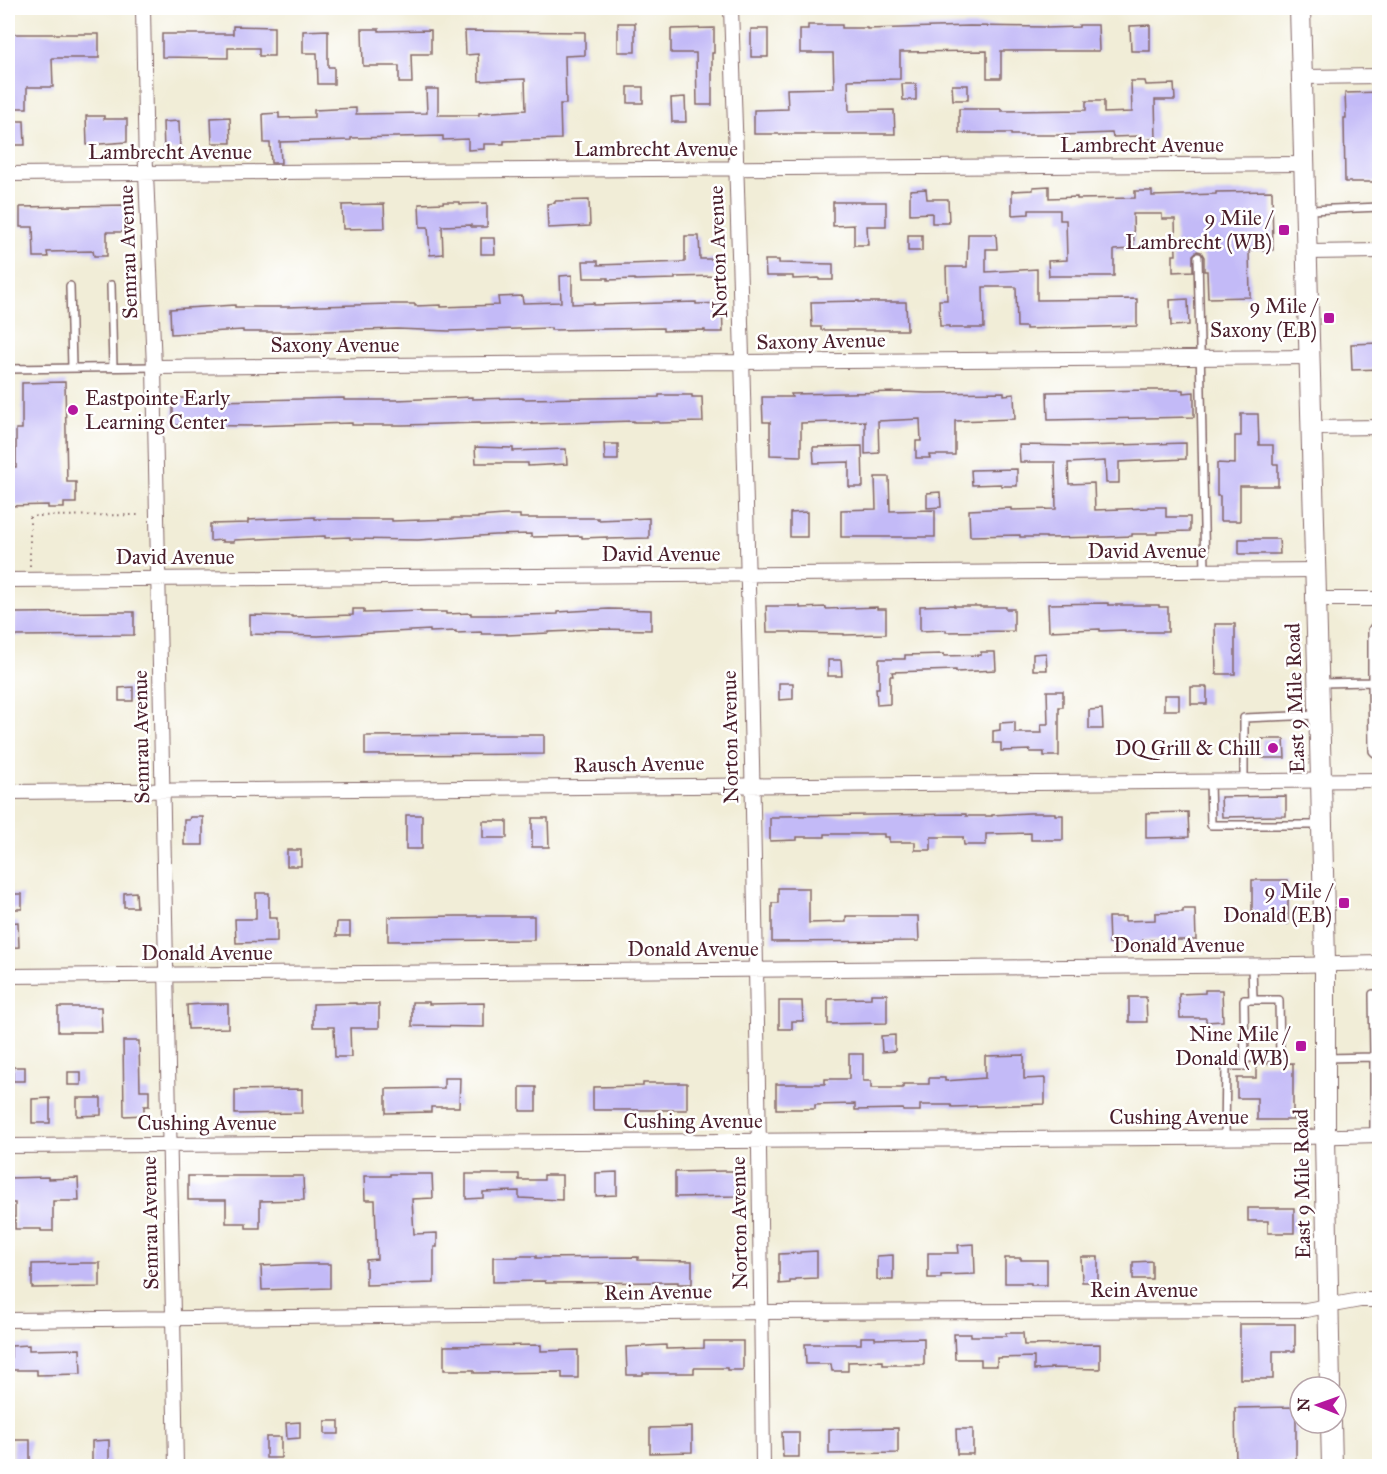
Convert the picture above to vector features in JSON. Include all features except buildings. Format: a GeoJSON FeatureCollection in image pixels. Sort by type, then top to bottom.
{"type":"FeatureCollection","features":[{"type":"Feature","properties":{"kind":"main road","name":"East 9 Mile Road"},"geometry":{"type":"LineString","coordinates":[[1300,8],[1322,779],[1324,1137],[1330,1375]]}},
{"type":"Feature","properties":{"kind":"main road"},"geometry":{"type":"LineString","coordinates":[[1331,1435],[1332,1467]]}},
{"type":"Feature","properties":{"kind":"street","name":"Semrau Avenue"},"geometry":{"type":"LineString","coordinates":[[143,8],[163,790],[176,1467]]}},
{"type":"Feature","properties":{"kind":"street","name":"Norton Avenue"},"geometry":{"type":"LineString","coordinates":[[731,8],[743,362],[753,784],[762,1467]]}},
{"type":"Feature","properties":{"kind":"street"},"geometry":{"type":"LineString","coordinates":[[1303,77],[1380,76]]}},
{"type":"Feature","properties":{"kind":"street","name":"Lambrecht Avenue"},"geometry":{"type":"LineString","coordinates":[[8,174],[1305,164]]}},
{"type":"Feature","properties":{"kind":"street"},"geometry":{"type":"LineString","coordinates":[[1308,252],[1380,251]]}},
{"type":"Feature","properties":{"kind":"street","name":"Saxony Avenue"},"geometry":{"type":"LineString","coordinates":[[153,367],[1309,357]]}},
{"type":"Feature","properties":{"kind":"street"},"geometry":{"type":"LineString","coordinates":[[1311,428],[1380,427]]}},
{"type":"Feature","properties":{"kind":"street","name":"David Avenue"},"geometry":{"type":"LineString","coordinates":[[8,580],[1315,570]]}},
{"type":"Feature","properties":{"kind":"street"},"geometry":{"type":"LineString","coordinates":[[1316,599],[1380,598]]}},
{"type":"Feature","properties":{"kind":"street","name":"Rausch Avenue"},"geometry":{"type":"LineString","coordinates":[[8,792],[1380,780]]}},
{"type":"Feature","properties":{"kind":"street","name":"Donald Avenue"},"geometry":{"type":"LineString","coordinates":[[8,976],[1380,963]]}},
{"type":"Feature","properties":{"kind":"street","name":"Cushing Avenue"},"geometry":{"type":"LineString","coordinates":[[8,1146],[1377,1136]]}},
{"type":"Feature","properties":{"kind":"street","name":"Rein Avenue"},"geometry":{"type":"LineString","coordinates":[[8,1320],[761,1311],[1294,1311],[1360,1300],[1380,1300]]}},
{"type":"Feature","properties":{"kind":"lane"},"geometry":{"type":"LineString","coordinates":[[1306,210],[1380,207]]}},
{"type":"Feature","properties":{"kind":"lane"},"geometry":{"type":"LineString","coordinates":[[1198,257],[1205,571]]}},
{"type":"Feature","properties":{"kind":"lane"},"geometry":{"type":"LineString","coordinates":[[111,285],[113,368]]}},
{"type":"Feature","properties":{"kind":"lane"},"geometry":{"type":"LineString","coordinates":[[70,286],[72,368]]}},
{"type":"Feature","properties":{"kind":"lane"},"geometry":{"type":"LineString","coordinates":[[8,369],[153,367]]}},
{"type":"Feature","properties":{"kind":"lane"},"geometry":{"type":"LineString","coordinates":[[1376,752],[1372,630],[1374,627],[1380,627]]}},
{"type":"Feature","properties":{"kind":"lane"},"geometry":{"type":"LineString","coordinates":[[1318,683],[1372,682]]}},
{"type":"Feature","properties":{"kind":"lane"},"geometry":{"type":"LineString","coordinates":[[1244,780],[1244,718],[1320,715]]}},
{"type":"Feature","properties":{"kind":"lane"},"geometry":{"type":"LineString","coordinates":[[1210,780],[1211,825],[1322,825]]}},
{"type":"Feature","properties":{"kind":"lane"},"geometry":{"type":"LineString","coordinates":[[1252,965],[1253,1000]]}},
{"type":"Feature","properties":{"kind":"lane"},"geometry":{"type":"LineString","coordinates":[[1373,994],[1377,1136]]}},
{"type":"Feature","properties":{"kind":"lane"},"geometry":{"type":"LineString","coordinates":[[1225,1138],[1226,1066],[1245,1066],[1244,1000],[1279,1000],[1280,1057],[1245,1058]]}},
{"type":"Feature","properties":{"kind":"lane"},"geometry":{"type":"LineString","coordinates":[[1324,1058],[1374,1057]]}},
{"type":"Feature","properties":{"kind":"path"},"geometry":{"type":"LineString","coordinates":[[30,566],[30,516],[142,515]]}},
{"type":"Feature","properties":{"kind":"place","name":"9 Mile / Lambrecht (WB)"},"geometry":{"type":"Point","coordinates":[1284,230]}},
{"type":"Feature","properties":{"kind":"place","name":"9 Mile / Saxony (EB)"},"geometry":{"type":"Point","coordinates":[1329,318]}},
{"type":"Feature","properties":{"kind":"place","name":"Eastpointe Early Learning Center"},"geometry":{"type":"Point","coordinates":[73,410]}},
{"type":"Feature","properties":{"kind":"place","name":"DQ Grill & Chill"},"geometry":{"type":"Point","coordinates":[1273,748]}},
{"type":"Feature","properties":{"kind":"place","name":"9 Mile / Donald (EB)"},"geometry":{"type":"Point","coordinates":[1344,903]}},
{"type":"Feature","properties":{"kind":"place","name":"Nine Mile / Donald (WB)"},"geometry":{"type":"Point","coordinates":[1301,1046]}}]}
